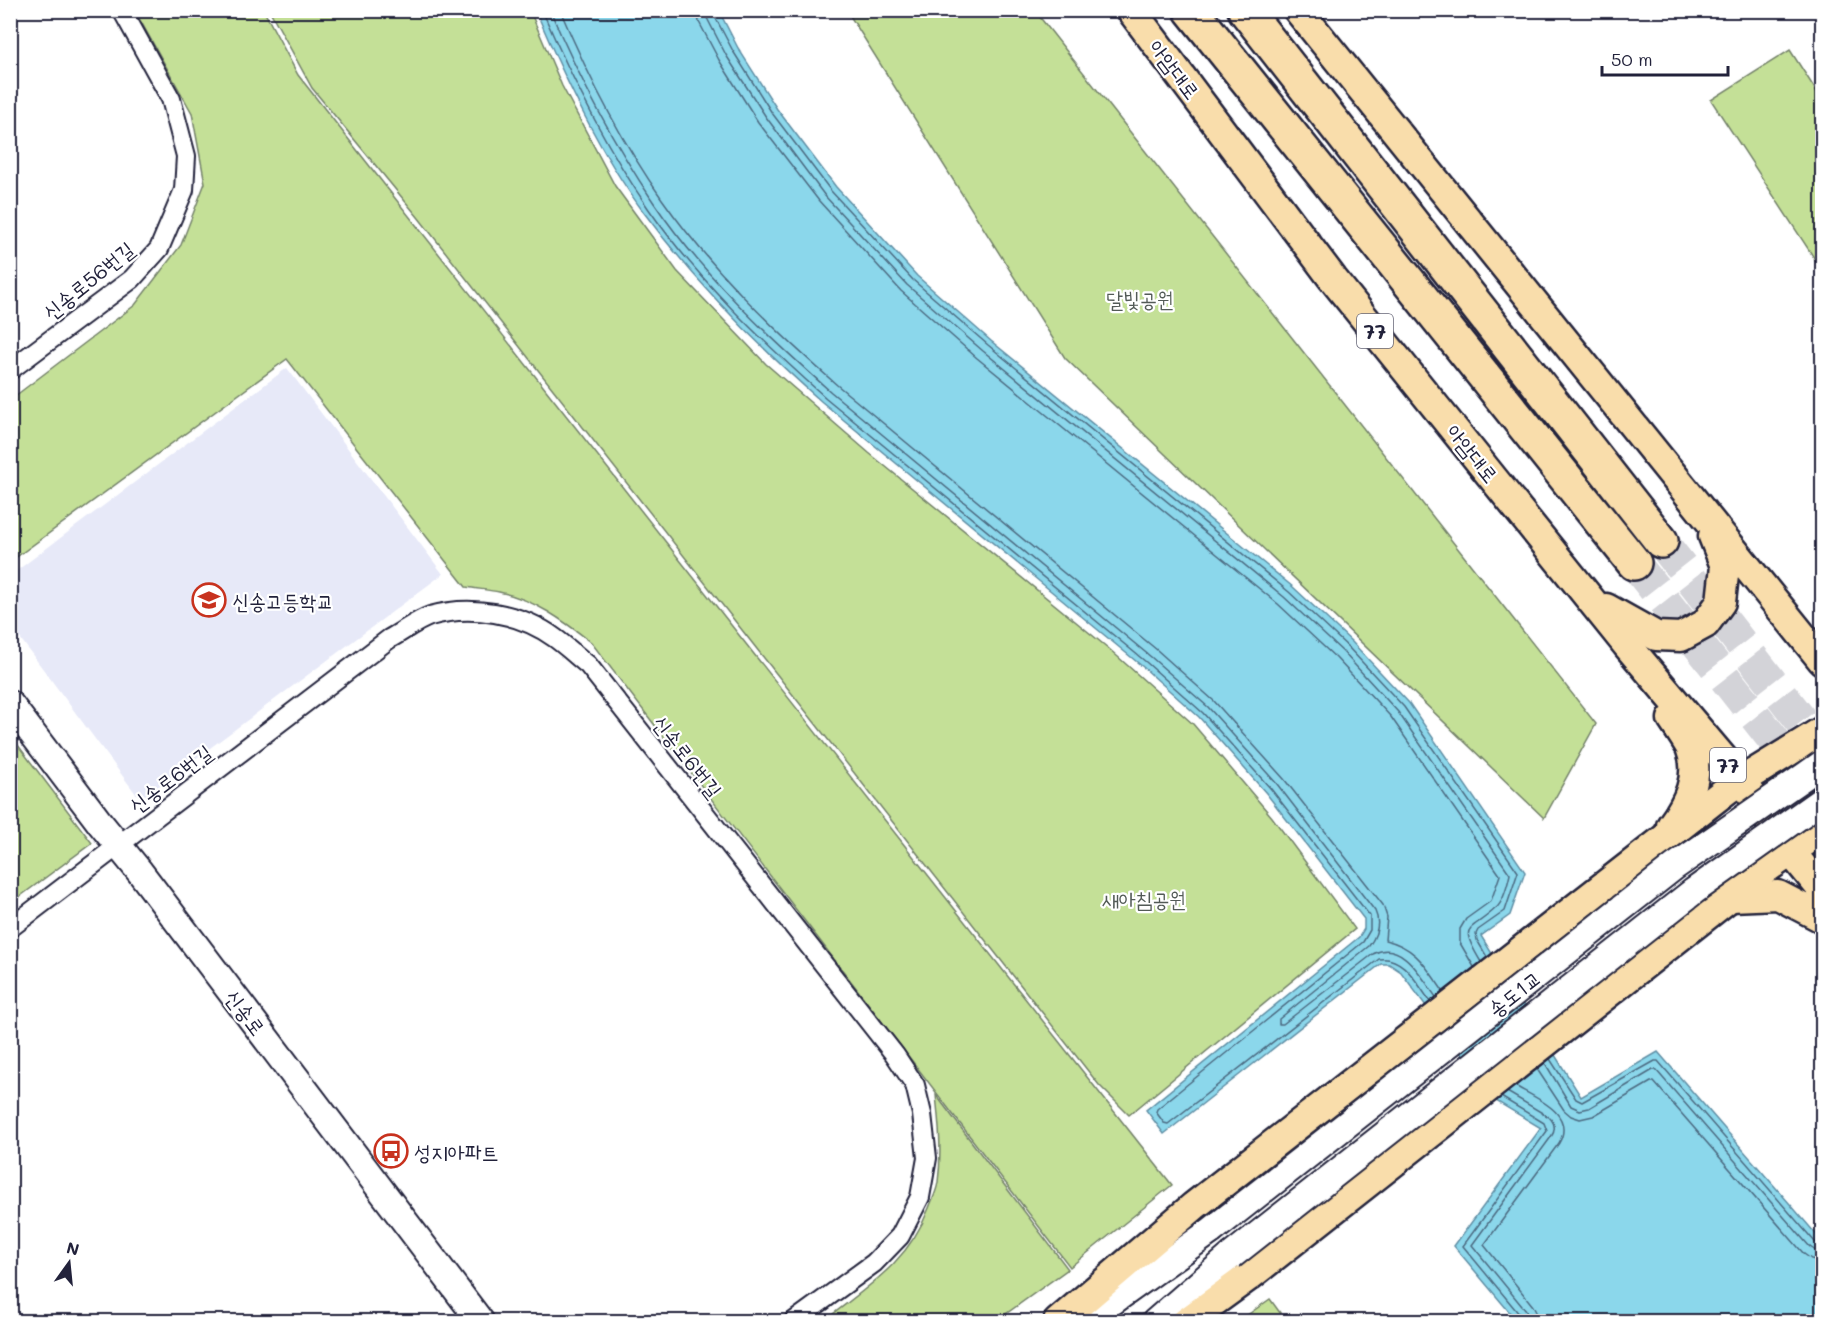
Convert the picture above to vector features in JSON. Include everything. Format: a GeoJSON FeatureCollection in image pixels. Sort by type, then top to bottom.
{"type":"FeatureCollection","features":[{"type":"Feature","properties":{"kind":"highway"},"geometry":{"type":"LineString","coordinates":[[1191,10],[1634,563]]}},
{"type":"Feature","properties":{"kind":"highway"},"geometry":{"type":"LineString","coordinates":[[1245,10],[1661,541]]}},
{"type":"Feature","properties":{"kind":"main road","name":"아암대로"},"geometry":{"type":"LineString","coordinates":[[1131,10],[1333,279],[1627,645],[1742,781],[1791,852],[1822,890]]}},
{"type":"Feature","properties":{"kind":"main road"},"geometry":{"type":"LineString","coordinates":[[1298,10],[1702,512],[1817,649]]}},
{"type":"Feature","properties":{"kind":"main road"},"geometry":{"type":"LineString","coordinates":[[1591,599],[1656,636],[1681,637],[1705,624],[1721,602],[1725,566],[1702,512]]}},
{"type":"Feature","properties":{"kind":"main road"},"geometry":{"type":"LineString","coordinates":[[1627,645],[1690,749],[1694,772],[1693,785],[1672,826],[1640,858]]}},
{"type":"Feature","properties":{"kind":"main road","name":"신송로"},"geometry":{"type":"LineString","coordinates":[[10,704],[480,1322]]}},
{"type":"Feature","properties":{"kind":"main road"},"geometry":{"type":"LineString","coordinates":[[1058,1322],[1194,1206],[1728,789],[1822,731]]}},
{"type":"Feature","properties":{"kind":"main road","name":"송도1교"},"geometry":{"type":"LineString","coordinates":[[1084,1322],[1211,1231],[1674,867],[1822,764]]}},
{"type":"Feature","properties":{"kind":"main road","name":"송도1교"},"geometry":{"type":"LineString","coordinates":[[1155,1322],[1240,1266],[1694,891],[1822,800]]}},
{"type":"Feature","properties":{"kind":"main road"},"geometry":{"type":"LineString","coordinates":[[1186,1322],[1240,1266],[1731,897],[1762,871],[1822,830]]}},
{"type":"Feature","properties":{"kind":"main road"},"geometry":{"type":"LineString","coordinates":[[1731,897],[1778,895],[1822,918]]}},
{"type":"Feature","properties":{"kind":"street","name":"신송로56번길"},"geometry":{"type":"LineString","coordinates":[[10,370],[132,279],[159,249],[184,190],[186,156],[171,99],[122,10]]}},
{"type":"Feature","properties":{"kind":"street","name":"신송로6번길"},"geometry":{"type":"LineString","coordinates":[[10,928],[389,639],[429,617],[464,611],[493,613],[522,620],[554,637],[588,665],[888,1046],[915,1085],[922,1114],[927,1158],[920,1197],[900,1236],[874,1263],[793,1322]]}},
{"type":"Feature","properties":{"kind":"shaded area","name":"신송고등학교"},"geometry":{"type":"Polygon","coordinates":[[[287,368],[443,574],[147,795],[136,794],[11,626],[11,575],[287,368]]]}},
{"type":"Feature","properties":{"kind":"green space"},"geometry":{"type":"Polygon","coordinates":[[[135,11],[264,11],[298,75],[1172,1185],[1070,1267],[591,642],[536,605],[512,595],[466,587],[287,359],[11,561],[11,399],[135,305],[181,245],[205,183],[192,113],[135,11]]]}},
{"type":"Feature","properties":{"kind":"green space","name":"새아침공원"},"geometry":{"type":"Polygon","coordinates":[[[270,11],[530,11],[562,86],[615,186],[677,271],[766,364],[869,453],[1108,648],[1193,724],[1272,817],[1355,929],[1129,1115],[1099,1085],[418,217],[312,88],[270,11]]]}},
{"type":"Feature","properties":{"kind":"green space","name":"달빛공원"},"geometry":{"type":"Polygon","coordinates":[[[847,11],[1035,11],[1596,724],[1544,818],[1065,358],[847,11]]]}},
{"type":"Feature","properties":{"kind":"green space"},"geometry":{"type":"Polygon","coordinates":[[[1790,50],[1822,100],[1822,270],[1711,100],[1790,50]]]}},
{"type":"Feature","properties":{"kind":"green space"},"geometry":{"type":"Polygon","coordinates":[[[11,736],[92,843],[11,903],[11,736]]]}},
{"type":"Feature","properties":{"kind":"green space"},"geometry":{"type":"Polygon","coordinates":[[[936,1095],[1068,1269],[996,1321],[824,1321],[885,1272],[910,1244],[920,1227],[938,1182],[940,1149],[936,1095]]]}},
{"type":"Feature","properties":{"kind":"green space"},"geometry":{"type":"Polygon","coordinates":[[[1270,1299],[1286,1321],[1239,1321],[1270,1299]]]}},
{"type":"Feature","properties":{"kind":"water"},"geometry":{"type":"Polygon","coordinates":[[[536,11],[719,11],[738,48],[777,109],[836,187],[917,276],[991,341],[1293,587],[1352,642],[1409,703],[1525,872],[1510,915],[1481,936],[1581,1097],[1658,1052],[1822,1241],[1822,1321],[1517,1321],[1454,1246],[1541,1128],[1496,1101],[1401,972],[1389,964],[1381,964],[1164,1134],[1146,1110],[1359,937],[1364,929],[1364,919],[1266,793],[1199,717],[1143,667],[822,402],[751,336],[685,265],[645,214],[613,167],[571,89],[536,11]]]}},
{"type":"Feature","properties":{"kind":"tunnel"},"geometry":{"type":"LineString","coordinates":[[1661,541],[1822,747]]}},
{"type":"Feature","properties":{"kind":"tunnel"},"geometry":{"type":"LineString","coordinates":[[1634,563],[1822,801]]}},
{"type":"Feature","properties":{"kind":"place","name":"신송고등학교"},"geometry":{"type":"Point","coordinates":[209,600]}},
{"type":"Feature","properties":{"kind":"place","name":"성지아파트"},"geometry":{"type":"Point","coordinates":[391,1151]}}]}
